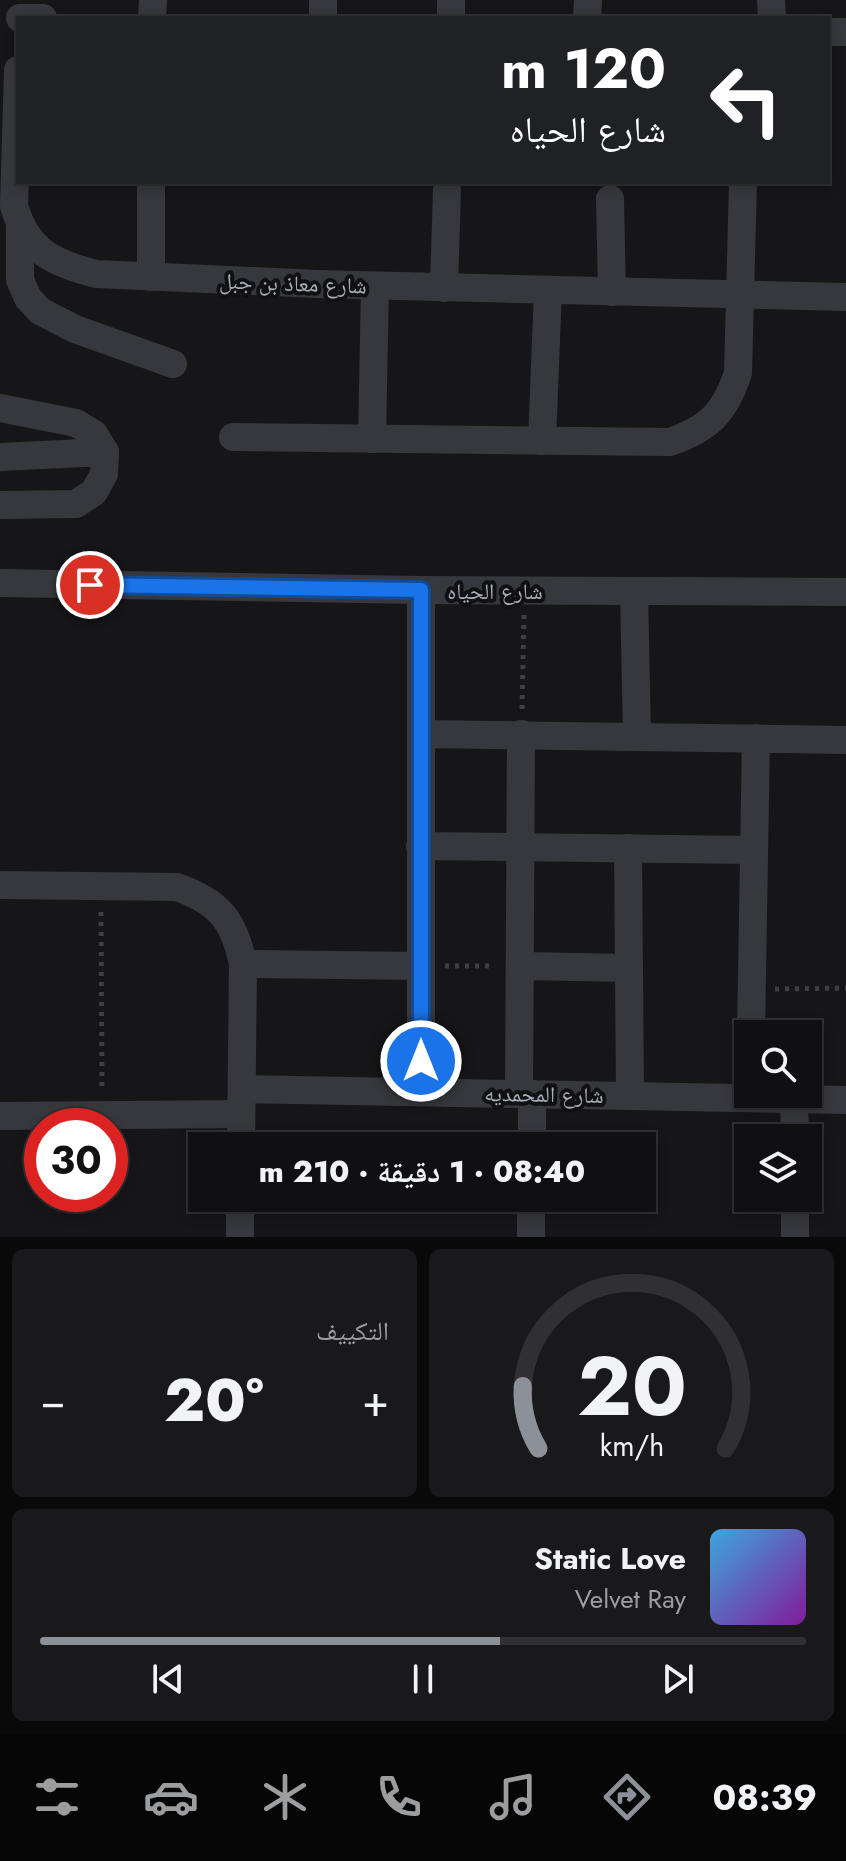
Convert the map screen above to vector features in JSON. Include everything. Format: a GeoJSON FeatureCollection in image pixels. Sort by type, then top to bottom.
{"type":"FeatureCollection","features":[{"type":"Feature","properties":{"kind":"street"},"geometry":{"type":"LineString","coordinates":[[16,138],[14,206],[20,226],[20,280],[28,298],[40,311],[75,329],[173,364]]}},
{"type":"Feature","properties":{"kind":"street"},"geometry":{"type":"LineString","coordinates":[[151,184],[151,277]]}},
{"type":"Feature","properties":{"kind":"street"},"geometry":{"type":"LineString","coordinates":[[233,437],[670,442],[695,433],[715,418],[723,407],[738,373],[743,184]]}},
{"type":"Feature","properties":{"kind":"street"},"geometry":{"type":"LineString","coordinates":[[444,288],[447,190]]}},
{"type":"Feature","properties":{"kind":"street"},"geometry":{"type":"LineString","coordinates":[[610,199],[612,292]]}},
{"type":"Feature","properties":{"kind":"street","name":"شارع معاذ بن جبل"},"geometry":{"type":"LineString","coordinates":[[20,226],[31,243],[48,257],[69,267],[96,274],[375,286],[846,297]]}},
{"type":"Feature","properties":{"kind":"street"},"geometry":{"type":"LineString","coordinates":[[372,439],[375,286]]}},
{"type":"Feature","properties":{"kind":"street"},"geometry":{"type":"LineString","coordinates":[[542,441],[548,290]]}},
{"type":"Feature","properties":{"kind":"street"},"geometry":{"type":"LineString","coordinates":[[0,408],[76,423],[94,434],[105,452],[104,474],[94,492],[76,504],[0,505]]}},
{"type":"Feature","properties":{"kind":"street"},"geometry":{"type":"LineString","coordinates":[[0,457],[105,452]]}},
{"type":"Feature","properties":{"kind":"street","name":"شارع الحياه"},"geometry":{"type":"LineString","coordinates":[[0,583],[421,590],[846,592]]}},
{"type":"Feature","properties":{"kind":"street"},"geometry":{"type":"LineString","coordinates":[[421,590],[421,1092]]}},
{"type":"Feature","properties":{"kind":"street"},"geometry":{"type":"LineString","coordinates":[[634,591],[637,737]]}},
{"type":"Feature","properties":{"kind":"street"},"geometry":{"type":"LineString","coordinates":[[421,734],[846,740]]}},
{"type":"Feature","properties":{"kind":"street"},"geometry":{"type":"LineString","coordinates":[[521,734],[520,966],[530,1132]]}},
{"type":"Feature","properties":{"kind":"street"},"geometry":{"type":"LineString","coordinates":[[751,1020],[756,738]]}},
{"type":"Feature","properties":{"kind":"street"},"geometry":{"type":"LineString","coordinates":[[420,846],[754,850]]}},
{"type":"Feature","properties":{"kind":"street"},"geometry":{"type":"LineString","coordinates":[[628,848],[630,1096]]}},
{"type":"Feature","properties":{"kind":"street"},"geometry":{"type":"LineString","coordinates":[[0,885],[177,887],[203,896],[224,914],[238,937],[243,964],[241,1132]]}},
{"type":"Feature","properties":{"kind":"street"},"geometry":{"type":"LineString","coordinates":[[243,964],[421,966]]}},
{"type":"Feature","properties":{"kind":"street"},"geometry":{"type":"LineString","coordinates":[[520,966],[629,968]]}},
{"type":"Feature","properties":{"kind":"street","name":"شارع المحمديه"},"geometry":{"type":"LineString","coordinates":[[128,1112],[241,1101],[421,1092],[734,1096]]}},
{"type":"Feature","properties":{"kind":"street","name":"شارع المحمديه"},"geometry":{"type":"LineString","coordinates":[[822,1100],[846,1100]]}},
{"type":"Feature","properties":{"kind":"street","name":"شارع المحمديه"},"geometry":{"type":"LineString","coordinates":[[0,1116],[24,1116]]}},
{"type":"Feature","properties":{"kind":"street"},"geometry":{"type":"LineString","coordinates":[[240,1212],[240,1237]]}},
{"type":"Feature","properties":{"kind":"street"},"geometry":{"type":"LineString","coordinates":[[531,1212],[531,1237]]}},
{"type":"Feature","properties":{"kind":"street"},"geometry":{"type":"LineString","coordinates":[[795,1212],[795,1237]]}},
{"type":"Feature","properties":{"kind":"path"},"geometry":{"type":"LineString","coordinates":[[521,734],[525,591]]}},
{"type":"Feature","properties":{"kind":"path"},"geometry":{"type":"LineString","coordinates":[[101,886],[102,1108]]}},
{"type":"Feature","properties":{"kind":"path"},"geometry":{"type":"LineString","coordinates":[[421,966],[520,966]]}},
{"type":"Feature","properties":{"kind":"path"},"geometry":{"type":"LineString","coordinates":[[752,990],[846,988]]}},
{"type":"Feature","properties":{"kind":"route"},"geometry":{"type":"LineString","coordinates":[[90,585],[421,590],[421,1061]]}}]}
